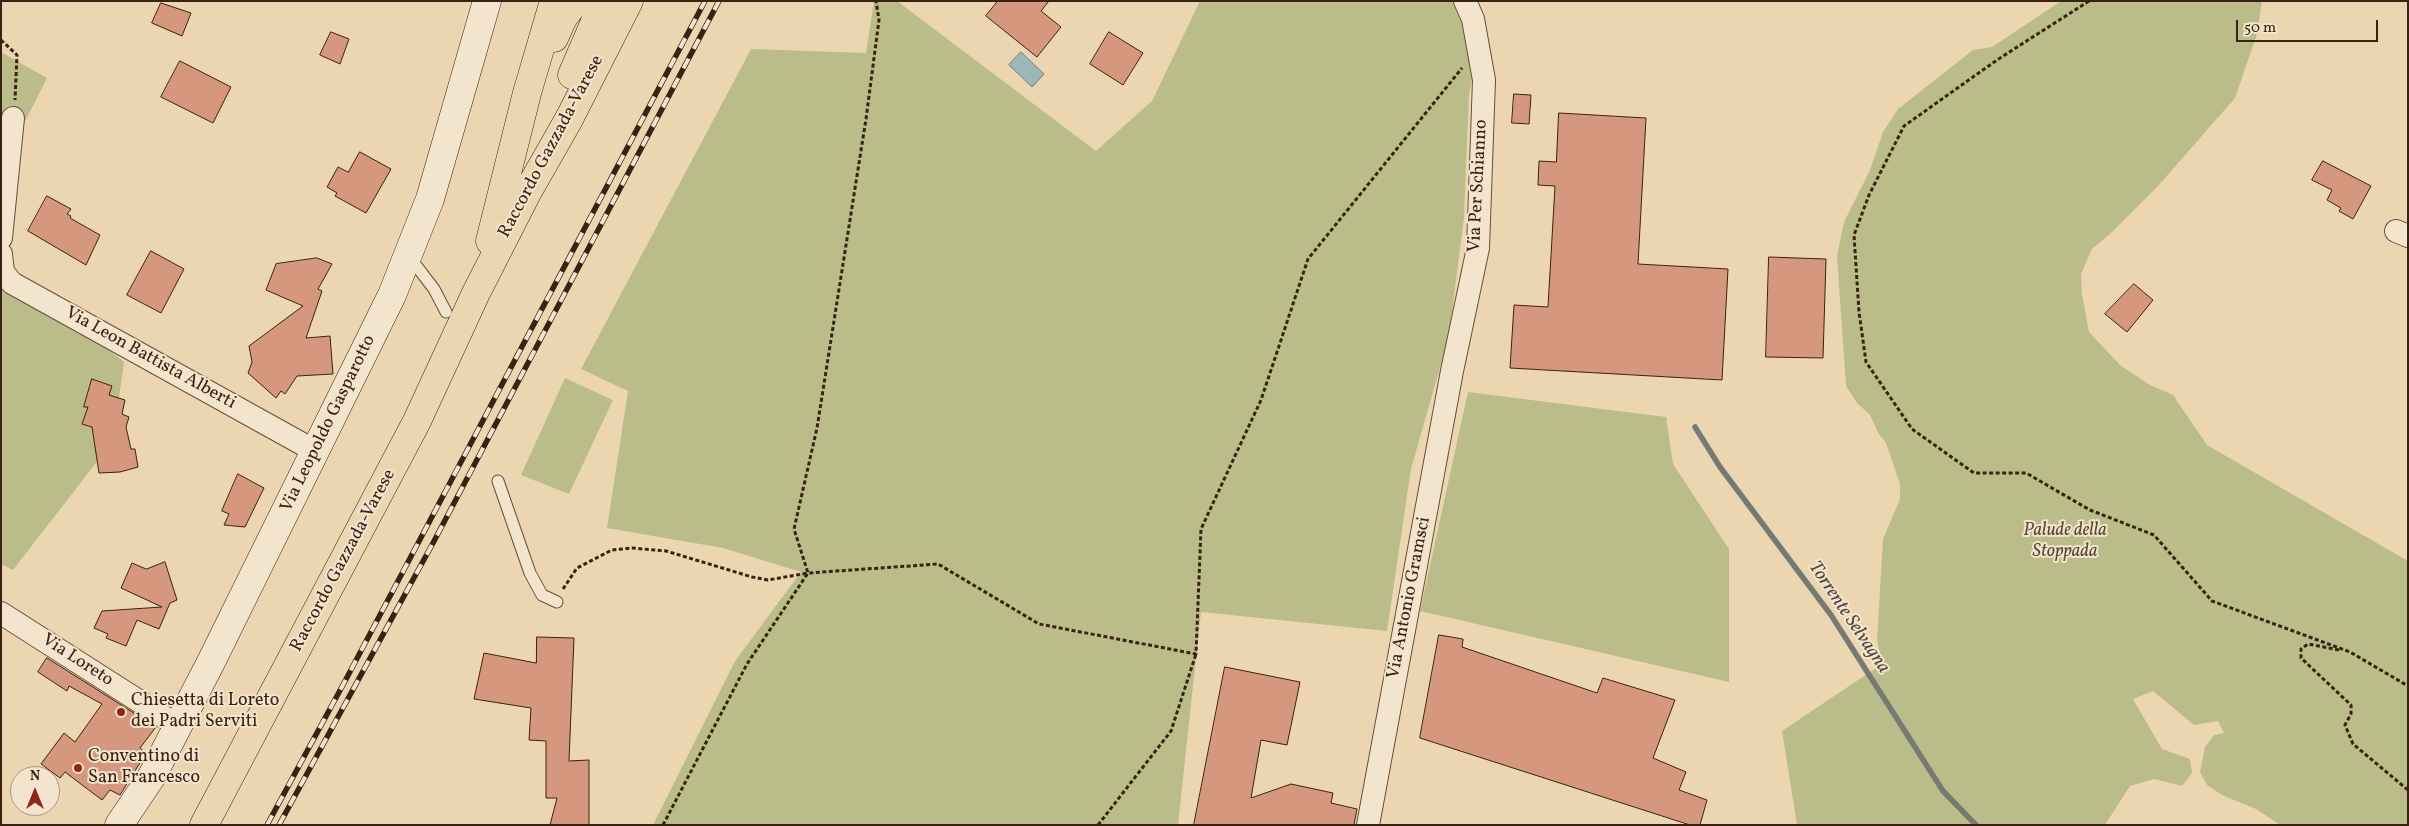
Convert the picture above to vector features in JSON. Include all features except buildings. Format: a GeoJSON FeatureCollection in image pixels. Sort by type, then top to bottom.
{"type":"FeatureCollection","features":[{"type":"Feature","properties":{"kind":"highway","name":"Raccordo Gazzada-Varese"},"geometry":{"type":"LineString","coordinates":[[476,293],[527,93],[554,1]]}},
{"type":"Feature","properties":{"kind":"highway"},"geometry":{"type":"LineString","coordinates":[[497,213],[556,32],[563,18],[576,1]]}},
{"type":"Feature","properties":{"kind":"highway"},"geometry":{"type":"LineString","coordinates":[[528,191],[552,123],[604,1]]}},
{"type":"Feature","properties":{"kind":"highway","name":"Raccordo Gazzada-Varese"},"geometry":{"type":"LineString","coordinates":[[204,825],[417,421],[476,293],[629,1]]}},
{"type":"Feature","properties":{"kind":"main road","name":"Via Leopoldo Gasparotto"},"geometry":{"type":"LineString","coordinates":[[119,825],[152,776],[178,726],[392,295],[430,199],[487,1]]}},
{"type":"Feature","properties":{"kind":"street","name":"Via Per Schianno"},"geometry":{"type":"LineString","coordinates":[[1452,371],[1478,248],[1484,80],[1473,19],[1465,1]]}},
{"type":"Feature","properties":{"kind":"street"},"geometry":{"type":"LineString","coordinates":[[1,238],[13,118]]}},
{"type":"Feature","properties":{"kind":"street","name":"Via Leon Battista Alberti"},"geometry":{"type":"LineString","coordinates":[[1,254],[3,272],[12,283],[315,451]]}},
{"type":"Feature","properties":{"kind":"street","name":"Via Antonio Gramsci"},"geometry":{"type":"LineString","coordinates":[[1368,825],[1452,371]]}},
{"type":"Feature","properties":{"kind":"street","name":"Via Loreto"},"geometry":{"type":"LineString","coordinates":[[1,613],[178,726]]}},
{"type":"Feature","properties":{"kind":"lane"},"geometry":{"type":"LineString","coordinates":[[408,255],[434,289],[446,312]]}},
{"type":"Feature","properties":{"kind":"lane"},"geometry":{"type":"LineString","coordinates":[[498,481],[530,573],[542,595],[557,602]]}},
{"type":"Feature","properties":{"kind":"path"},"geometry":{"type":"LineString","coordinates":[[808,573],[794,529],[817,428],[866,118],[879,20],[876,1]]}},
{"type":"Feature","properties":{"kind":"path"},"geometry":{"type":"LineString","coordinates":[[2089,1],[1997,60],[1904,126],[1869,195],[1854,235],[1859,312],[1866,362],[1912,429],[1974,473],[2026,473],[2090,510],[2154,535],[2212,600],[2350,652],[2408,686]]}},
{"type":"Feature","properties":{"kind":"path"},"geometry":{"type":"LineString","coordinates":[[1,40],[17,55],[13,118]]}},
{"type":"Feature","properties":{"kind":"path"},"geometry":{"type":"LineString","coordinates":[[1098,825],[1171,731],[1196,654],[1201,529],[1261,400],[1308,259],[1478,48]]}},
{"type":"Feature","properties":{"kind":"path"},"geometry":{"type":"LineString","coordinates":[[557,602],[577,568],[612,550],[632,548],[666,551],[768,580],[808,573],[938,564],[1040,624],[1196,654]]}},
{"type":"Feature","properties":{"kind":"path"},"geometry":{"type":"LineString","coordinates":[[663,825],[747,664],[808,573]]}},
{"type":"Feature","properties":{"kind":"path"},"geometry":{"type":"LineString","coordinates":[[2350,652],[2308,644],[2301,649],[2301,658],[2351,705],[2351,714],[2345,725],[2353,744],[2408,790]]}},
{"type":"Feature","properties":{"kind":"green space"},"geometry":{"type":"Polygon","coordinates":[[[874,1],[897,1],[1096,151],[1152,101],[1200,1],[1453,1],[1478,48],[1469,94],[1464,217],[1449,336],[1411,469],[1387,631],[1201,612],[1178,825],[653,825],[735,661],[801,572],[723,548],[607,528],[628,391],[581,369],[751,49],[866,53],[874,1]]]}},
{"type":"Feature","properties":{"kind":"green space","name":"Palude della Stoppada"},"geometry":{"type":"Polygon","coordinates":[[[2061,1],[2262,1],[2257,34],[2235,98],[2158,186],[2111,233],[2092,249],[2081,274],[2082,294],[2089,332],[2120,365],[2150,385],[2173,395],[2207,445],[2408,561],[2408,824],[2280,825],[2256,809],[2222,795],[2207,785],[2200,772],[2205,747],[2214,735],[2224,733],[2218,721],[2194,725],[2153,691],[2133,699],[2162,749],[2190,759],[2192,773],[2182,786],[2154,779],[2130,786],[2105,825],[1797,825],[1782,731],[1882,664],[1877,640],[1883,539],[1900,499],[1900,484],[1886,443],[1879,434],[1870,415],[1857,403],[1846,386],[1837,255],[1844,222],[1870,170],[1883,132],[1898,109],[1973,50],[1992,47],[2061,1]]]}},
{"type":"Feature","properties":{"kind":"green space"},"geometry":{"type":"Polygon","coordinates":[[[1,52],[47,78],[1,169],[1,52]]]}},
{"type":"Feature","properties":{"kind":"green space"},"geometry":{"type":"Polygon","coordinates":[[[1,252],[14,276],[124,362],[113,441],[13,570],[1,564],[1,252]]]}},
{"type":"Feature","properties":{"kind":"green space"},"geometry":{"type":"Polygon","coordinates":[[[565,378],[613,400],[569,494],[521,475],[565,378]]]}},
{"type":"Feature","properties":{"kind":"green space"},"geometry":{"type":"Polygon","coordinates":[[[1468,392],[1666,417],[1673,464],[1729,549],[1729,682],[1420,611],[1468,392]]]}},
{"type":"Feature","properties":{"kind":"water"},"geometry":{"type":"Polygon","coordinates":[[[1021,52],[1044,74],[1032,87],[1009,65],[1021,52]]]}},
{"type":"Feature","properties":{"kind":"waterway","name":"Torrente Selvagna"},"geometry":{"type":"LineString","coordinates":[[1695,427],[1720,467],[1831,615],[1943,791],[1976,825]]}},
{"type":"Feature","properties":{"kind":"railway"},"geometry":{"type":"LineString","coordinates":[[267,825],[705,1]]}},
{"type":"Feature","properties":{"kind":"railway"},"geometry":{"type":"LineString","coordinates":[[279,825],[433,543],[719,1]]}},
{"type":"Feature","properties":{"kind":"place","name":"Chiesetta di Loreto dei Padri Serviti"},"geometry":{"type":"Point","coordinates":[121,712]}},
{"type":"Feature","properties":{"kind":"place","name":"Conventino di San Francesco"},"geometry":{"type":"Point","coordinates":[78,768]}}]}
